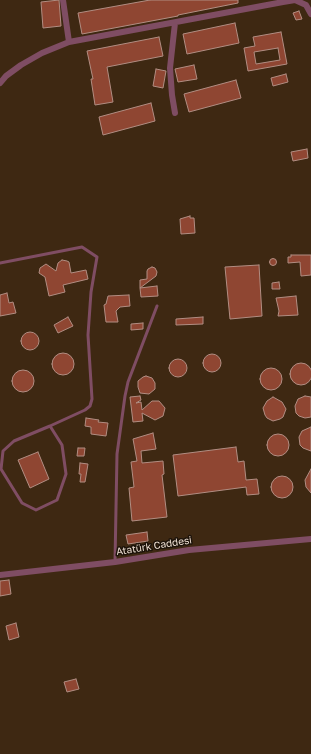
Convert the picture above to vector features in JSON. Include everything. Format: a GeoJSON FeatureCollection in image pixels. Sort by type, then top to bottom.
{"type":"FeatureCollection","features":[{"type":"Feature","properties":{"kind":"street"},"geometry":{"type":"LineString","coordinates":[[63,0],[69,42]]}},
{"type":"Feature","properties":{"kind":"street"},"geometry":{"type":"LineString","coordinates":[[0,83],[6,76],[21,65],[42,53],[69,42],[295,0],[306,5],[311,14]]}},
{"type":"Feature","properties":{"kind":"street"},"geometry":{"type":"LineString","coordinates":[[175,23],[170,68],[175,113]]}},
{"type":"Feature","properties":{"kind":"street","name":"Atatürk Caddesi"},"geometry":{"type":"LineString","coordinates":[[0,575],[115,562],[189,550],[311,539]]}},
{"type":"Feature","properties":{"kind":"lane"},"geometry":{"type":"LineString","coordinates":[[0,263],[82,247],[97,257],[91,292],[88,335],[92,399],[90,406],[85,410],[50,426],[14,440],[3,451],[1,469],[22,503],[36,510],[57,500],[66,474],[62,445],[50,426]]}},
{"type":"Feature","properties":{"kind":"lane"},"geometry":{"type":"LineString","coordinates":[[115,562],[118,454],[125,396],[128,382],[157,306]]}},
{"type":"Feature","properties":{"kind":"building"},"geometry":{"type":"Polygon","coordinates":[[[59,0],[61,26],[43,28],[41,2],[59,0]]]}},
{"type":"Feature","properties":{"kind":"building"},"geometry":{"type":"Polygon","coordinates":[[[150,0],[238,0],[238,3],[82,34],[78,13],[150,0]]]}},
{"type":"Feature","properties":{"kind":"building"},"geometry":{"type":"Polygon","coordinates":[[[299,11],[302,19],[296,20],[293,13],[299,11]]]}},
{"type":"Feature","properties":{"kind":"building"},"geometry":{"type":"Polygon","coordinates":[[[235,23],[239,43],[187,54],[183,34],[235,23]]]}},
{"type":"Feature","properties":{"kind":"building"},"geometry":{"type":"Polygon","coordinates":[[[281,32],[287,64],[248,71],[244,48],[255,46],[253,37],[281,32]],[[278,48],[254,52],[256,64],[280,60],[278,48]]]}},
{"type":"Feature","properties":{"kind":"building"},"geometry":{"type":"Polygon","coordinates":[[[159,37],[163,56],[107,67],[113,102],[95,105],[91,79],[93,79],[87,51],[159,37]]]}},
{"type":"Feature","properties":{"kind":"building"},"geometry":{"type":"Polygon","coordinates":[[[194,65],[197,79],[178,82],[175,69],[194,65]]]}},
{"type":"Feature","properties":{"kind":"building"},"geometry":{"type":"Polygon","coordinates":[[[156,69],[166,71],[163,88],[153,86],[156,69]]]}},
{"type":"Feature","properties":{"kind":"building"},"geometry":{"type":"Polygon","coordinates":[[[286,74],[288,82],[273,86],[271,78],[286,74]]]}},
{"type":"Feature","properties":{"kind":"building"},"geometry":{"type":"Polygon","coordinates":[[[236,80],[241,98],[189,112],[184,94],[236,80]]]}},
{"type":"Feature","properties":{"kind":"building"},"geometry":{"type":"Polygon","coordinates":[[[151,103],[155,121],[103,135],[99,117],[151,103]]]}},
{"type":"Feature","properties":{"kind":"building"},"geometry":{"type":"Polygon","coordinates":[[[307,149],[308,158],[293,161],[291,152],[307,149]]]}},
{"type":"Feature","properties":{"kind":"building"},"geometry":{"type":"Polygon","coordinates":[[[190,216],[190,218],[194,218],[195,233],[181,234],[180,219],[190,216]]]}},
{"type":"Feature","properties":{"kind":"building"},"geometry":{"type":"Polygon","coordinates":[[[291,255],[311,255],[311,275],[301,276],[300,262],[288,263],[288,257],[291,257],[291,255]]]}},
{"type":"Feature","properties":{"kind":"building"},"geometry":{"type":"Polygon","coordinates":[[[273,258],[276,259],[276,265],[273,266],[270,265],[269,262],[270,259],[273,258]]]}},
{"type":"Feature","properties":{"kind":"building"},"geometry":{"type":"Polygon","coordinates":[[[62,260],[69,262],[71,273],[86,270],[88,279],[63,285],[65,292],[49,296],[45,277],[39,273],[40,268],[46,264],[56,271],[58,263],[62,260]]]}},
{"type":"Feature","properties":{"kind":"building"},"geometry":{"type":"Polygon","coordinates":[[[259,265],[262,316],[230,319],[225,267],[259,265]]]}},
{"type":"Feature","properties":{"kind":"building"},"geometry":{"type":"Polygon","coordinates":[[[152,267],[155,268],[157,272],[156,276],[140,288],[140,280],[147,279],[147,271],[152,267]]]}},
{"type":"Feature","properties":{"kind":"building"},"geometry":{"type":"Polygon","coordinates":[[[279,282],[280,289],[272,289],[272,283],[279,282]]]}},
{"type":"Feature","properties":{"kind":"building"},"geometry":{"type":"Polygon","coordinates":[[[157,286],[158,296],[141,297],[140,288],[157,286]]]}},
{"type":"Feature","properties":{"kind":"building"},"geometry":{"type":"Polygon","coordinates":[[[7,293],[9,303],[13,302],[16,313],[0,316],[0,295],[7,293]]]}},
{"type":"Feature","properties":{"kind":"building"},"geometry":{"type":"Polygon","coordinates":[[[129,295],[130,306],[120,307],[116,311],[118,322],[106,322],[104,305],[106,304],[108,296],[129,295]]]}},
{"type":"Feature","properties":{"kind":"building"},"geometry":{"type":"Polygon","coordinates":[[[296,296],[298,315],[278,316],[279,311],[276,298],[296,296]]]}},
{"type":"Feature","properties":{"kind":"building"},"geometry":{"type":"Polygon","coordinates":[[[68,317],[73,326],[58,333],[54,325],[68,317]]]}},
{"type":"Feature","properties":{"kind":"building"},"geometry":{"type":"Polygon","coordinates":[[[203,317],[203,324],[176,325],[176,319],[203,317]]]}},
{"type":"Feature","properties":{"kind":"building"},"geometry":{"type":"Polygon","coordinates":[[[143,323],[143,329],[131,330],[131,324],[143,323]]]}},
{"type":"Feature","properties":{"kind":"building"},"geometry":{"type":"Polygon","coordinates":[[[30,332],[36,335],[39,341],[36,347],[30,350],[24,347],[21,341],[24,335],[30,332]]]}},
{"type":"Feature","properties":{"kind":"building"},"geometry":{"type":"Polygon","coordinates":[[[63,353],[71,356],[74,364],[71,372],[63,375],[55,372],[52,364],[55,356],[63,353]]]}},
{"type":"Feature","properties":{"kind":"building"},"geometry":{"type":"Polygon","coordinates":[[[212,354],[218,357],[221,363],[218,369],[212,372],[206,369],[203,363],[206,357],[212,354]]]}},
{"type":"Feature","properties":{"kind":"building"},"geometry":{"type":"Polygon","coordinates":[[[178,359],[184,362],[187,368],[184,374],[178,377],[172,374],[169,368],[172,362],[178,359]]]}},
{"type":"Feature","properties":{"kind":"building"},"geometry":{"type":"Polygon","coordinates":[[[301,363],[309,366],[312,374],[309,382],[301,385],[293,382],[290,374],[293,366],[301,363]]]}},
{"type":"Feature","properties":{"kind":"building"},"geometry":{"type":"Polygon","coordinates":[[[271,368],[279,371],[282,379],[279,387],[271,390],[263,387],[260,379],[263,371],[271,368]]]}},
{"type":"Feature","properties":{"kind":"building"},"geometry":{"type":"Polygon","coordinates":[[[23,370],[31,373],[34,381],[31,389],[23,392],[15,389],[12,381],[15,373],[23,370]]]}},
{"type":"Feature","properties":{"kind":"building"},"geometry":{"type":"Polygon","coordinates":[[[146,376],[152,378],[155,383],[155,389],[149,394],[140,393],[138,387],[138,381],[146,376]]]}},
{"type":"Feature","properties":{"kind":"building"},"geometry":{"type":"Polygon","coordinates":[[[140,396],[141,400],[136,403],[141,402],[142,410],[152,401],[159,401],[165,408],[163,416],[155,420],[142,413],[143,421],[133,422],[130,397],[140,396]]]}},
{"type":"Feature","properties":{"kind":"building"},"geometry":{"type":"Polygon","coordinates":[[[305,396],[311,397],[311,417],[305,418],[296,413],[295,406],[298,399],[305,396]]]}},
{"type":"Feature","properties":{"kind":"building"},"geometry":{"type":"Polygon","coordinates":[[[273,397],[282,402],[286,409],[283,417],[273,421],[267,418],[263,408],[267,401],[273,397]]]}},
{"type":"Feature","properties":{"kind":"building"},"geometry":{"type":"Polygon","coordinates":[[[86,418],[99,420],[98,422],[108,423],[106,436],[91,434],[91,427],[85,426],[86,418]]]}},
{"type":"Feature","properties":{"kind":"building"},"geometry":{"type":"Polygon","coordinates":[[[311,427],[311,451],[300,445],[299,437],[302,431],[311,427]]]}},
{"type":"Feature","properties":{"kind":"building"},"geometry":{"type":"Polygon","coordinates":[[[153,433],[156,449],[141,451],[142,463],[163,461],[164,474],[162,475],[167,517],[132,521],[129,488],[134,487],[131,462],[137,461],[133,439],[153,433]]]}},
{"type":"Feature","properties":{"kind":"building"},"geometry":{"type":"Polygon","coordinates":[[[278,434],[286,437],[289,445],[286,453],[278,456],[270,453],[267,445],[270,437],[278,434]]]}},
{"type":"Feature","properties":{"kind":"building"},"geometry":{"type":"Polygon","coordinates":[[[236,447],[238,462],[244,461],[246,480],[257,479],[259,494],[247,495],[246,487],[178,496],[173,455],[236,447]]]}},
{"type":"Feature","properties":{"kind":"building"},"geometry":{"type":"Polygon","coordinates":[[[78,448],[85,448],[84,456],[77,456],[78,448]]]}},
{"type":"Feature","properties":{"kind":"building"},"geometry":{"type":"Polygon","coordinates":[[[38,452],[49,479],[30,488],[18,460],[38,452]]]}},
{"type":"Feature","properties":{"kind":"building"},"geometry":{"type":"Polygon","coordinates":[[[80,463],[88,464],[85,482],[80,482],[80,463]]]}},
{"type":"Feature","properties":{"kind":"building"},"geometry":{"type":"Polygon","coordinates":[[[311,469],[311,493],[306,487],[305,480],[311,469]]]}},
{"type":"Feature","properties":{"kind":"building"},"geometry":{"type":"Polygon","coordinates":[[[282,476],[290,479],[293,487],[290,495],[282,498],[274,495],[271,487],[274,479],[282,476]]]}},
{"type":"Feature","properties":{"kind":"building"},"geometry":{"type":"Polygon","coordinates":[[[147,532],[148,541],[128,544],[126,535],[147,532]]]}},
{"type":"Feature","properties":{"kind":"building"},"geometry":{"type":"Polygon","coordinates":[[[9,580],[11,594],[0,596],[0,581],[9,580]]]}},
{"type":"Feature","properties":{"kind":"building"},"geometry":{"type":"Polygon","coordinates":[[[16,623],[19,637],[9,640],[6,626],[16,623]]]}},
{"type":"Feature","properties":{"kind":"building"},"geometry":{"type":"Polygon","coordinates":[[[76,679],[79,689],[67,692],[64,682],[76,679]]]}}]}
